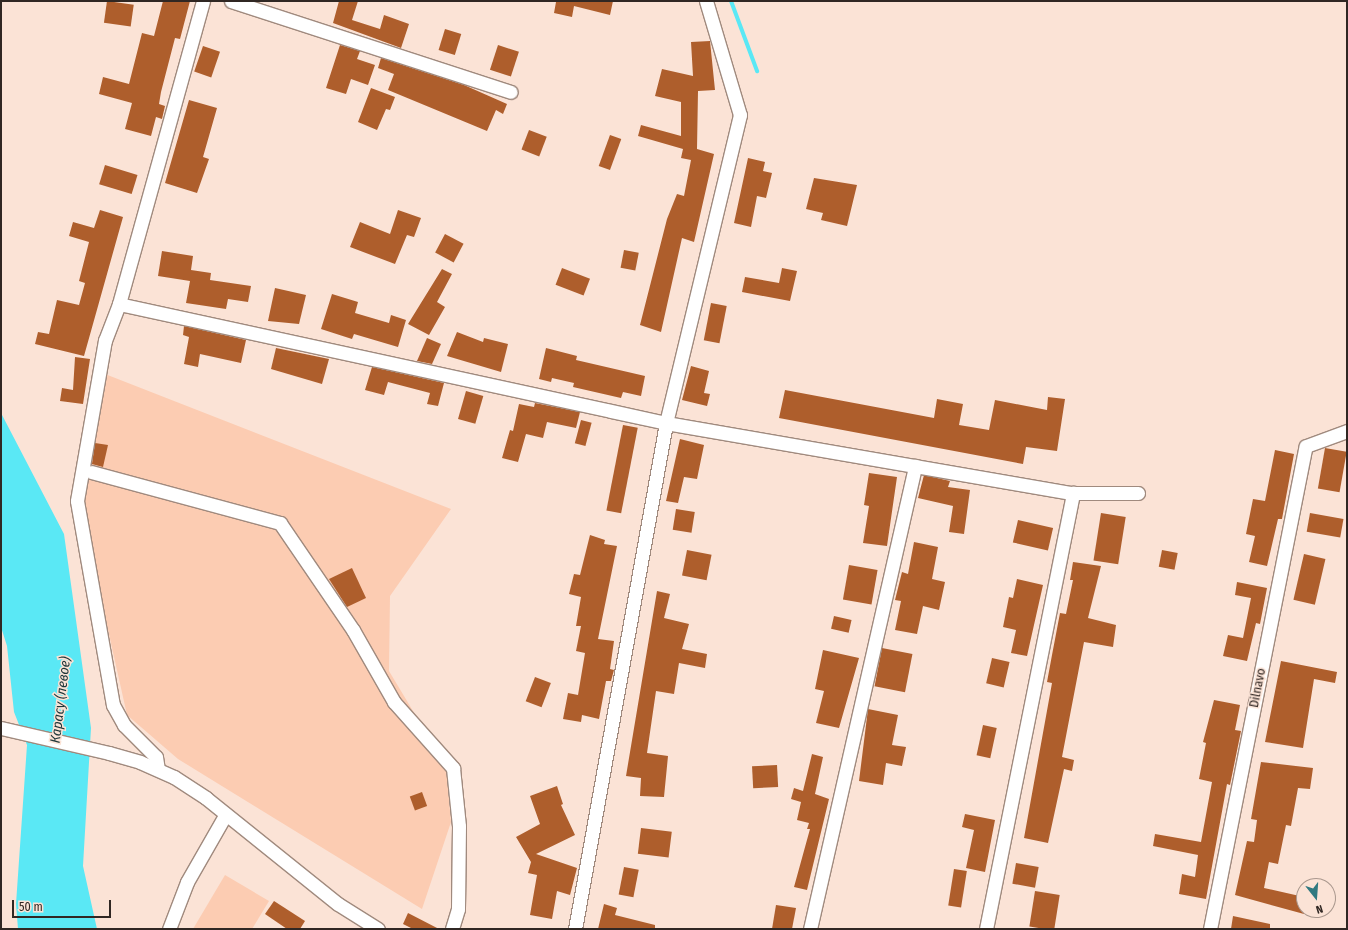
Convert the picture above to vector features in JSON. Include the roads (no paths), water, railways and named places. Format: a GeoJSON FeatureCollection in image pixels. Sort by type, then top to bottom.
{"type":"FeatureCollection","features":[{"type":"Feature","properties":{"kind":"street"},"geometry":{"type":"LineString","coordinates":[[158,769],[156,757],[124,725],[114,705],[77,501],[78,477],[105,340],[119,304],[203,1]]}},
{"type":"Feature","properties":{"kind":"street"},"geometry":{"type":"LineString","coordinates":[[231,1],[511,92]]}},
{"type":"Feature","properties":{"kind":"street"},"geometry":{"type":"LineString","coordinates":[[575,929],[666,423],[740,115],[706,1]]}},
{"type":"Feature","properties":{"kind":"street"},"geometry":{"type":"LineString","coordinates":[[119,304],[666,423],[1073,493],[1138,493]]}},
{"type":"Feature","properties":{"kind":"street","name":"Dilnavo"},"geometry":{"type":"LineString","coordinates":[[1210,929],[1306,446],[1347,431]]}},
{"type":"Feature","properties":{"kind":"street"},"geometry":{"type":"LineString","coordinates":[[810,929],[915,466]]}},
{"type":"Feature","properties":{"kind":"street"},"geometry":{"type":"LineString","coordinates":[[91,472],[280,523],[353,630],[394,702],[453,768],[459,826],[458,909],[452,929]]}},
{"type":"Feature","properties":{"kind":"street"},"geometry":{"type":"LineString","coordinates":[[986,929],[1073,493]]}},
{"type":"Feature","properties":{"kind":"street"},"geometry":{"type":"LineString","coordinates":[[1,728],[109,753],[158,769],[226,814],[287,865],[378,929]]}},
{"type":"Feature","properties":{"kind":"street"},"geometry":{"type":"LineString","coordinates":[[169,929],[187,882],[226,814]]}},
{"type":"Feature","properties":{"kind":"water","name":"Карасу (левое)"},"geometry":{"type":"Polygon","coordinates":[[[1,413],[64,534],[91,728],[83,866],[97,929],[18,929],[16,904],[27,745],[14,712],[7,646],[1,627],[1,413]]]}},
{"type":"Feature","properties":{"kind":"waterway"},"geometry":{"type":"LineString","coordinates":[[731,1],[757,71]]}}]}
